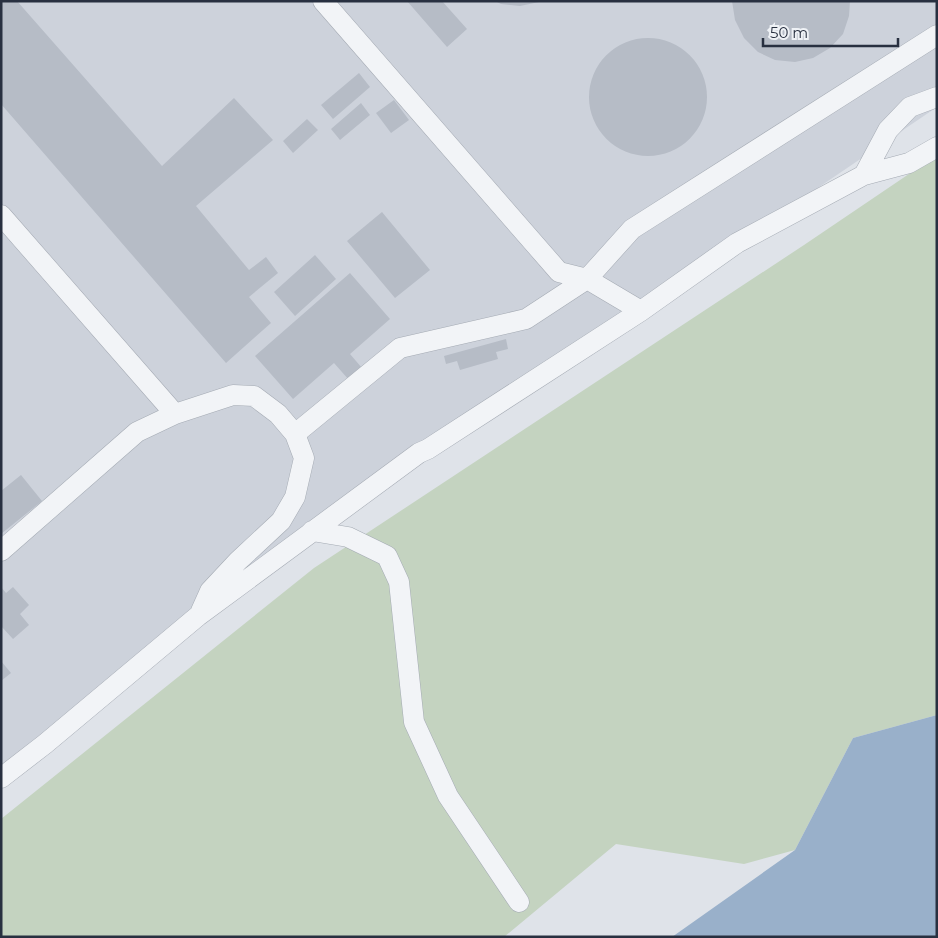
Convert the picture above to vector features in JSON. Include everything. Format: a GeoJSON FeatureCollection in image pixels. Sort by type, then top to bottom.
{"type":"FeatureCollection","features":[{"type":"Feature","properties":{"kind":"street"},"geometry":{"type":"LineString","coordinates":[[323,1],[559,272],[587,279],[641,311]]}},
{"type":"Feature","properties":{"kind":"street"},"geometry":{"type":"LineString","coordinates":[[295,434],[400,348],[526,320],[587,279],[632,229],[937,35]]}},
{"type":"Feature","properties":{"kind":"street"},"geometry":{"type":"LineString","coordinates":[[864,175],[888,130],[910,107],[937,97]]}},
{"type":"Feature","properties":{"kind":"street"},"geometry":{"type":"LineString","coordinates":[[1,778],[45,744],[198,616],[419,452],[428,449],[641,311],[737,243],[864,175],[909,163],[937,147]]}},
{"type":"Feature","properties":{"kind":"street"},"geometry":{"type":"LineString","coordinates":[[1,215],[175,414]]}},
{"type":"Feature","properties":{"kind":"street"},"geometry":{"type":"LineString","coordinates":[[1,551],[138,432],[175,414],[233,395],[254,396],[278,414],[295,434],[304,458],[295,497],[281,521],[238,561],[210,591],[198,616]]}},
{"type":"Feature","properties":{"kind":"street"},"geometry":{"type":"LineString","coordinates":[[312,531],[348,537],[387,556],[399,582],[414,722],[448,796],[519,902]]}},
{"type":"Feature","properties":{"kind":"shaded area"},"geometry":{"type":"Polygon","coordinates":[[[1,1],[937,1],[937,107],[312,531],[1,775],[1,1]]]}},
{"type":"Feature","properties":{"kind":"green space"},"geometry":{"type":"Polygon","coordinates":[[[937,155],[937,715],[853,738],[795,850],[744,864],[616,844],[504,937],[1,937],[1,819],[314,568],[804,245],[937,155]]]}},
{"type":"Feature","properties":{"kind":"water"},"geometry":{"type":"Polygon","coordinates":[[[937,715],[937,937],[672,937],[795,850],[853,738],[937,715]]]}},
{"type":"Feature","properties":{"kind":"building"},"geometry":{"type":"Polygon","coordinates":[[[1,1],[17,1],[162,166],[234,98],[273,140],[196,206],[249,270],[266,257],[278,273],[249,297],[271,323],[226,363],[1,104],[1,1]]]}},
{"type":"Feature","properties":{"kind":"building"},"geometry":{"type":"Polygon","coordinates":[[[407,1],[442,1],[467,29],[447,47],[407,1]]]}},
{"type":"Feature","properties":{"kind":"building"},"geometry":{"type":"Polygon","coordinates":[[[495,1],[539,2],[520,6],[501,4],[495,1]]]}},
{"type":"Feature","properties":{"kind":"building"},"geometry":{"type":"Polygon","coordinates":[[[732,1],[850,1],[849,16],[843,34],[830,48],[813,58],[795,62],[775,60],[758,52],[744,38],[735,20],[732,1]]]}},
{"type":"Feature","properties":{"kind":"building"},"geometry":{"type":"Polygon","coordinates":[[[648,38],[670,43],[681,48],[697,64],[702,75],[707,97],[702,119],[697,130],[681,146],[670,151],[648,156],[626,151],[615,146],[599,130],[594,119],[589,97],[594,75],[599,64],[615,48],[626,43],[648,38]]]}},
{"type":"Feature","properties":{"kind":"building"},"geometry":{"type":"Polygon","coordinates":[[[359,73],[370,87],[333,119],[321,105],[359,73]]]}},
{"type":"Feature","properties":{"kind":"building"},"geometry":{"type":"Polygon","coordinates":[[[394,100],[409,120],[391,133],[376,113],[394,100]]]}},
{"type":"Feature","properties":{"kind":"building"},"geometry":{"type":"Polygon","coordinates":[[[361,103],[370,115],[340,140],[331,129],[361,103]]]}},
{"type":"Feature","properties":{"kind":"building"},"geometry":{"type":"Polygon","coordinates":[[[307,119],[318,130],[293,153],[283,141],[307,119]]]}},
{"type":"Feature","properties":{"kind":"building"},"geometry":{"type":"Polygon","coordinates":[[[382,212],[430,270],[395,298],[347,241],[382,212]]]}},
{"type":"Feature","properties":{"kind":"building"},"geometry":{"type":"Polygon","coordinates":[[[315,255],[336,279],[295,316],[274,292],[315,255]]]}},
{"type":"Feature","properties":{"kind":"building"},"geometry":{"type":"Polygon","coordinates":[[[350,273],[390,319],[350,354],[362,368],[349,380],[334,363],[293,399],[255,356],[350,273]]]}},
{"type":"Feature","properties":{"kind":"building"},"geometry":{"type":"Polygon","coordinates":[[[506,339],[508,349],[496,352],[498,359],[460,370],[457,361],[446,364],[444,356],[506,339]]]}},
{"type":"Feature","properties":{"kind":"building"},"geometry":{"type":"Polygon","coordinates":[[[21,475],[42,501],[1,534],[1,491],[21,475]]]}},
{"type":"Feature","properties":{"kind":"building"},"geometry":{"type":"Polygon","coordinates":[[[1,587],[6,593],[13,587],[29,605],[20,614],[29,625],[13,639],[1,626],[1,587]]]}},
{"type":"Feature","properties":{"kind":"building"},"geometry":{"type":"Polygon","coordinates":[[[1,661],[11,673],[1,681],[1,661]]]}}]}
